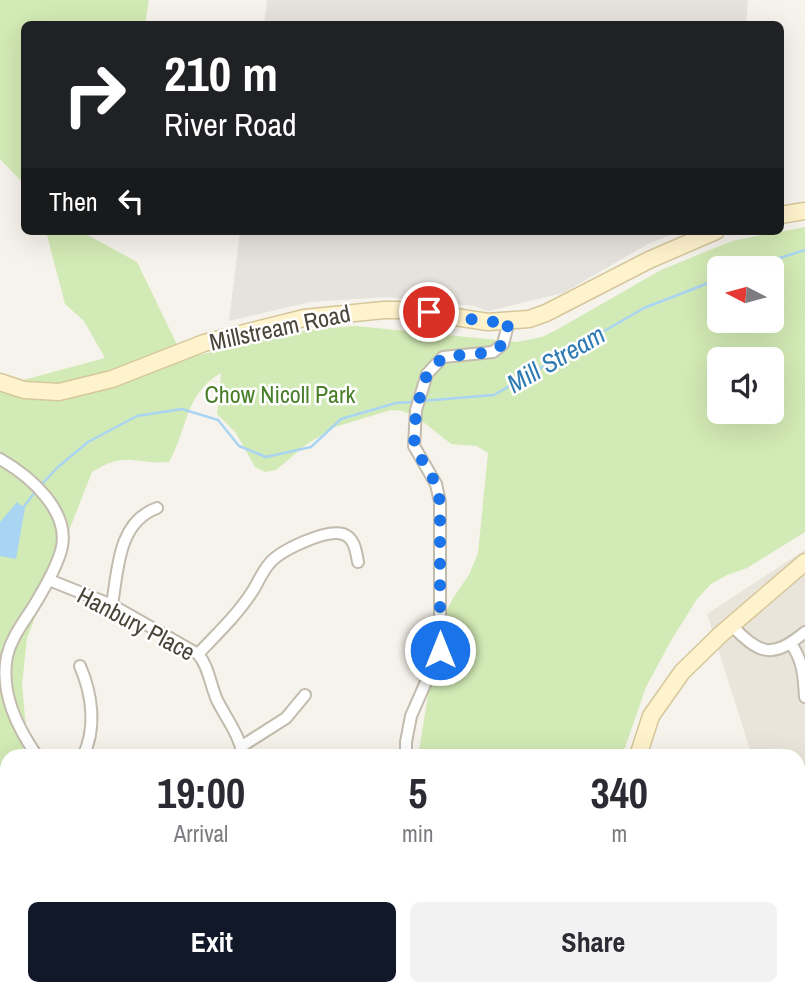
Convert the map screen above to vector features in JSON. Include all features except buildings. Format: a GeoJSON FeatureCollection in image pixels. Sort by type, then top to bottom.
{"type":"FeatureCollection","features":[{"type":"Feature","properties":{"kind":"street"},"geometry":{"type":"LineString","coordinates":[[784,214],[805,211]]}},
{"type":"Feature","properties":{"kind":"street","name":"Millstream Road"},"geometry":{"type":"LineString","coordinates":[[0,382],[24,390],[59,391],[112,379],[204,343],[304,318],[409,310],[488,322],[509,321],[546,313],[649,260],[707,235]]}},
{"type":"Feature","properties":{"kind":"street"},"geometry":{"type":"LineString","coordinates":[[406,749],[411,716],[440,650],[440,502],[436,484],[414,446],[416,410],[427,374],[443,357],[493,352],[503,344],[509,321]]}},
{"type":"Feature","properties":{"kind":"street"},"geometry":{"type":"LineString","coordinates":[[0,459],[17,468],[29,480],[48,500],[61,522],[62,549],[49,580],[17,630],[6,659],[6,692],[11,710],[32,749]]}},
{"type":"Feature","properties":{"kind":"street"},"geometry":{"type":"LineString","coordinates":[[112,605],[122,547],[132,524],[143,513],[157,508]]}},
{"type":"Feature","properties":{"kind":"street"},"geometry":{"type":"LineString","coordinates":[[198,654],[252,592],[269,563],[289,547],[330,534],[344,534],[354,542],[358,562]]}},
{"type":"Feature","properties":{"kind":"street"},"geometry":{"type":"LineString","coordinates":[[649,749],[660,720],[689,678],[734,628],[805,562]]}},
{"type":"Feature","properties":{"kind":"street"},"geometry":{"type":"LineString","coordinates":[[640,749],[651,716],[681,673],[805,570]]}},
{"type":"Feature","properties":{"kind":"street","name":"Hanbury Place"},"geometry":{"type":"LineString","coordinates":[[49,580],[112,605],[198,654],[205,663],[217,699],[241,749]]}},
{"type":"Feature","properties":{"kind":"street"},"geometry":{"type":"LineString","coordinates":[[734,628],[754,647],[764,651],[775,651],[805,632]]}},
{"type":"Feature","properties":{"kind":"street"},"geometry":{"type":"LineString","coordinates":[[791,643],[801,664],[805,697]]}},
{"type":"Feature","properties":{"kind":"street"},"geometry":{"type":"LineString","coordinates":[[424,647],[440,650]]}},
{"type":"Feature","properties":{"kind":"street"},"geometry":{"type":"LineString","coordinates":[[80,666],[89,686],[92,734],[86,749]]}},
{"type":"Feature","properties":{"kind":"street"},"geometry":{"type":"LineString","coordinates":[[245,749],[286,718],[305,695]]}},
{"type":"Feature","properties":{"kind":"shaded area"},"geometry":{"type":"Polygon","coordinates":[[[267,0],[748,0],[746,21],[264,21],[267,0]]]}},
{"type":"Feature","properties":{"kind":"shaded area"},"geometry":{"type":"Polygon","coordinates":[[[240,235],[671,235],[648,244],[563,293],[488,311],[474,306],[386,297],[310,302],[229,321],[240,235]]]}},
{"type":"Feature","properties":{"kind":"shaded area"},"geometry":{"type":"Polygon","coordinates":[[[805,550],[805,749],[750,749],[707,614],[805,550]]]}},
{"type":"Feature","properties":{"kind":"green space"},"geometry":{"type":"Polygon","coordinates":[[[0,0],[149,0],[146,21],[21,21],[21,181],[0,159],[0,0]]]}},
{"type":"Feature","properties":{"kind":"green space","name":"Chow Nicoll Park"},"geometry":{"type":"Polygon","coordinates":[[[805,227],[805,532],[747,568],[711,584],[697,599],[646,687],[624,749],[419,749],[440,623],[469,575],[478,553],[488,453],[477,446],[451,444],[417,417],[403,411],[391,410],[335,427],[307,444],[276,470],[265,472],[255,467],[236,433],[217,414],[221,373],[200,391],[193,402],[169,462],[123,460],[104,465],[92,472],[27,638],[22,685],[26,727],[23,749],[0,749],[0,375],[12,383],[105,358],[84,321],[65,304],[47,235],[87,235],[137,262],[184,359],[279,335],[355,326],[517,342],[542,337],[661,270],[732,241],[763,235],[784,235],[784,231],[805,227]]]}},
{"type":"Feature","properties":{"kind":"water"},"geometry":{"type":"Polygon","coordinates":[[[17,502],[25,508],[16,559],[0,556],[0,522],[17,502]]]}},
{"type":"Feature","properties":{"kind":"waterway","name":"Mill Stream"},"geometry":{"type":"LineString","coordinates":[[784,257],[805,250]]}},
{"type":"Feature","properties":{"kind":"waterway","name":"Mill Stream"},"geometry":{"type":"LineString","coordinates":[[421,401],[494,395],[644,308],[707,284]]}},
{"type":"Feature","properties":{"kind":"waterway","name":"Mill Stream"},"geometry":{"type":"LineString","coordinates":[[39,487],[88,442],[137,416],[182,409],[218,420],[239,446],[266,457],[311,447],[341,419],[396,403],[414,402]]}},
{"type":"Feature","properties":{"kind":"waterway","name":"Mill Stream"},"geometry":{"type":"LineString","coordinates":[[22,509],[35,492]]}},
{"type":"Feature","properties":{"kind":"route"},"geometry":{"type":"LineString","coordinates":[[429,312],[488,322],[509,321],[503,344],[493,352],[443,357],[427,374],[416,410],[414,446],[436,484],[440,502],[440,650]]}}]}
